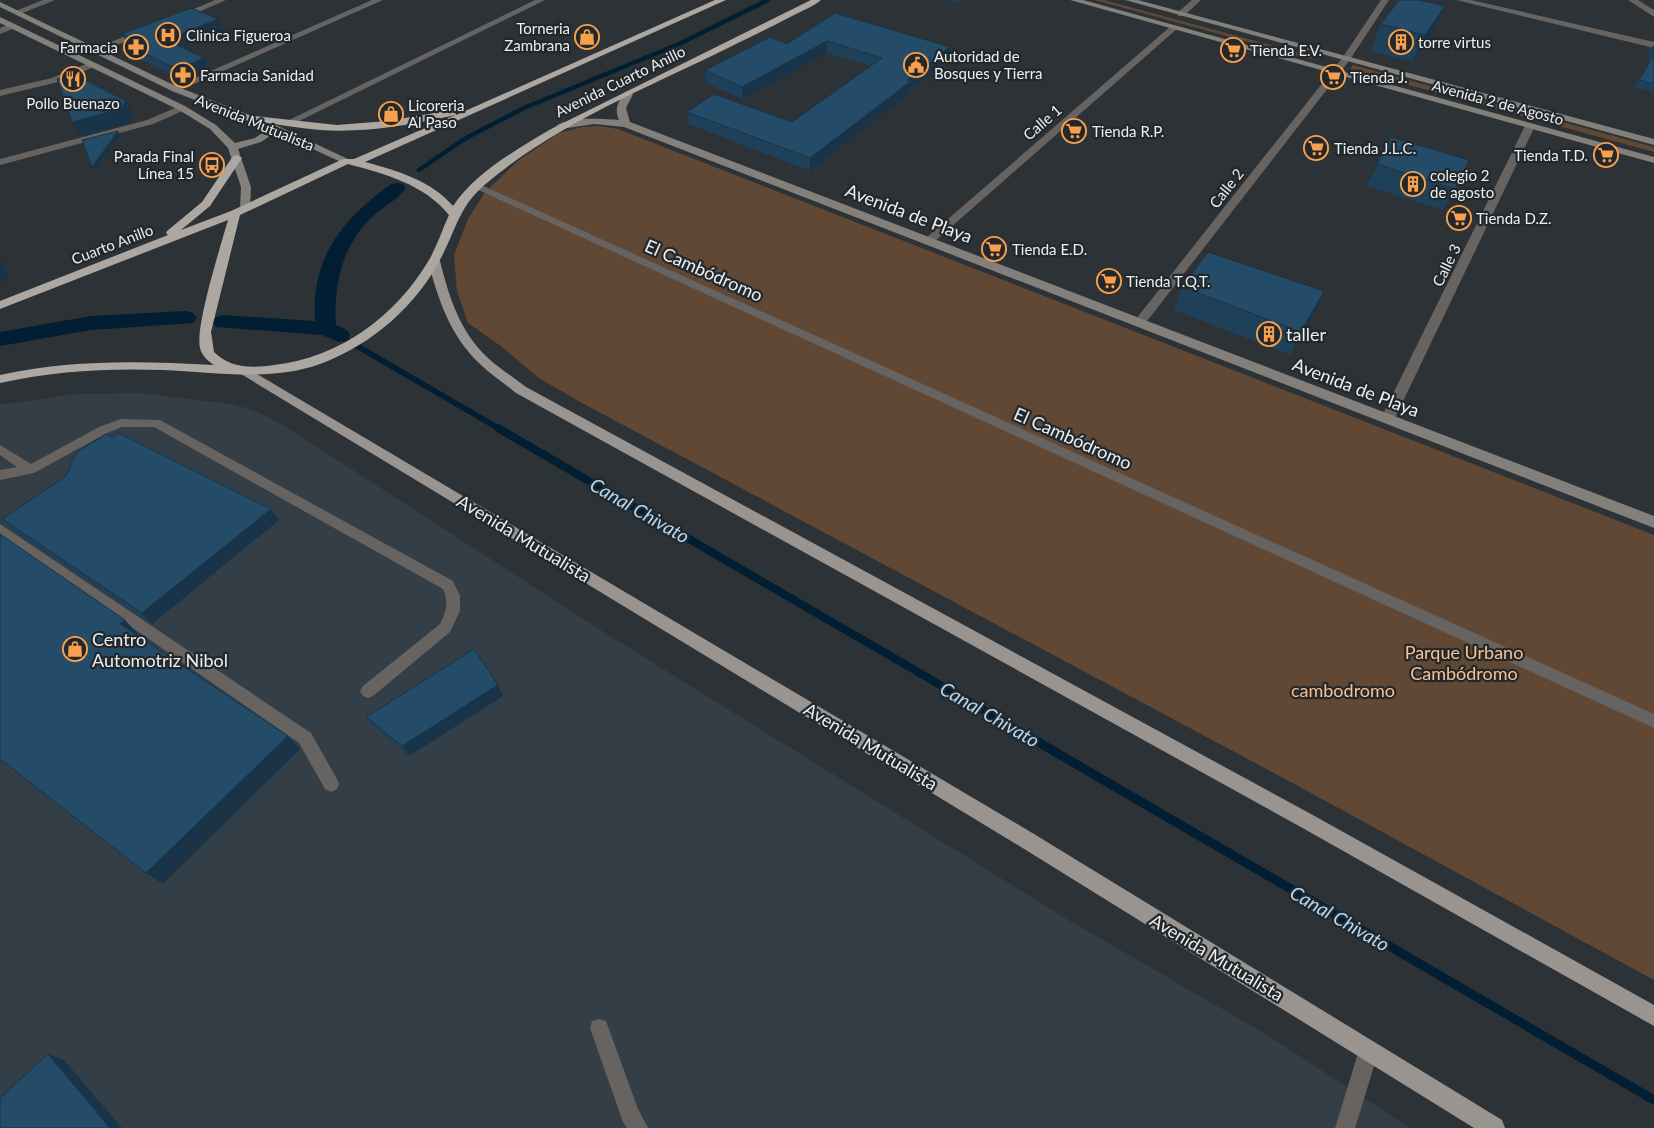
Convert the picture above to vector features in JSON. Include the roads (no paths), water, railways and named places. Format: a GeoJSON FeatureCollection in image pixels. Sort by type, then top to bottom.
{"type":"FeatureCollection","features":[{"type":"Feature","properties":{"kind":"highway","name":"Avenida Cuarto Anillo"},"geometry":{"type":"LineString","coordinates":[[351,162],[722,0]]}},
{"type":"Feature","properties":{"kind":"highway","name":"Avenida Cuarto Anillo"},"geometry":{"type":"LineString","coordinates":[[454,214],[477,186],[495,170],[528,146],[561,126],[816,0]]}},
{"type":"Feature","properties":{"kind":"highway"},"geometry":{"type":"LineString","coordinates":[[247,117],[321,127],[375,126],[478,108]]}},
{"type":"Feature","properties":{"kind":"highway"},"geometry":{"type":"LineString","coordinates":[[159,243],[206,204],[237,158]]}},
{"type":"Feature","properties":{"kind":"highway"},"geometry":{"type":"LineString","coordinates":[[0,379],[50,369],[92,366],[159,366],[266,372],[306,365],[336,353],[367,334],[395,310],[414,290],[434,261],[446,237],[454,214],[438,197],[418,186],[395,176],[351,162]]}},
{"type":"Feature","properties":{"kind":"highway","name":"Cuarto Anillo"},"geometry":{"type":"LineString","coordinates":[[0,305],[240,210],[351,162]]}},
{"type":"Feature","properties":{"kind":"highway"},"geometry":{"type":"LineString","coordinates":[[237,370],[207,354],[204,345],[205,332],[216,289],[240,210]]}},
{"type":"Feature","properties":{"kind":"main road","name":"Avenida 2 de Agosto"},"geometry":{"type":"LineString","coordinates":[[1074,0],[1654,160]]}},
{"type":"Feature","properties":{"kind":"main road","name":"Avenida 2 de Agosto"},"geometry":{"type":"LineString","coordinates":[[1129,0],[1654,142]]}},
{"type":"Feature","properties":{"kind":"main road","name":"Avenida Mutualista"},"geometry":{"type":"LineString","coordinates":[[0,4],[175,89],[214,106],[275,128],[351,162]]}},
{"type":"Feature","properties":{"kind":"main road","name":"Avenida Mutualista"},"geometry":{"type":"LineString","coordinates":[[0,20],[182,108],[213,127],[233,147],[237,158],[246,187],[240,210]]}},
{"type":"Feature","properties":{"kind":"main road"},"geometry":{"type":"LineString","coordinates":[[626,124],[620,112],[621,106],[628,94]]}},
{"type":"Feature","properties":{"kind":"main road","name":"Avenida de Playa"},"geometry":{"type":"LineString","coordinates":[[561,126],[594,121],[626,124],[930,240],[1654,522]]}},
{"type":"Feature","properties":{"kind":"main road"},"geometry":{"type":"LineString","coordinates":[[233,147],[258,140],[275,128]]}},
{"type":"Feature","properties":{"kind":"main road"},"geometry":{"type":"LineString","coordinates":[[434,261],[444,301],[457,328],[482,360],[521,390],[1305,820],[1654,1016]]}},
{"type":"Feature","properties":{"kind":"main road","name":"Avenida Mutualista"},"geometry":{"type":"LineString","coordinates":[[237,370],[836,725],[1494,1128]]}},
{"type":"Feature","properties":{"kind":"street"},"geometry":{"type":"LineString","coordinates":[[17,12],[51,0]]}},
{"type":"Feature","properties":{"kind":"street"},"geometry":{"type":"LineString","coordinates":[[168,22],[222,0]]}},
{"type":"Feature","properties":{"kind":"street"},"geometry":{"type":"LineString","coordinates":[[175,89],[379,0]]}},
{"type":"Feature","properties":{"kind":"street"},"geometry":{"type":"LineString","coordinates":[[290,122],[541,0]]}},
{"type":"Feature","properties":{"kind":"street"},"geometry":{"type":"LineString","coordinates":[[1181,14],[1197,0]]}},
{"type":"Feature","properties":{"kind":"street","name":"Calle 2"},"geometry":{"type":"LineString","coordinates":[[1140,322],[1346,59],[1385,0]]}},
{"type":"Feature","properties":{"kind":"street"},"geometry":{"type":"LineString","coordinates":[[1460,0],[1654,45]]}},
{"type":"Feature","properties":{"kind":"street"},"geometry":{"type":"LineString","coordinates":[[1632,0],[1654,14]]}},
{"type":"Feature","properties":{"kind":"street"},"geometry":{"type":"LineString","coordinates":[[0,31],[12,26]]}},
{"type":"Feature","properties":{"kind":"street","name":"Calle 1"},"geometry":{"type":"LineString","coordinates":[[930,240],[1174,28]]}},
{"type":"Feature","properties":{"kind":"street"},"geometry":{"type":"LineString","coordinates":[[96,50],[150,29]]}},
{"type":"Feature","properties":{"kind":"street"},"geometry":{"type":"LineString","coordinates":[[0,93],[54,80],[91,64]]}},
{"type":"Feature","properties":{"kind":"street"},"geometry":{"type":"LineString","coordinates":[[0,162],[150,122],[182,108]]}},
{"type":"Feature","properties":{"kind":"street","name":"Calle 3"},"geometry":{"type":"LineString","coordinates":[[1388,418],[1530,126]]}},
{"type":"Feature","properties":{"kind":"lane","name":"El Cambódromo"},"geometry":{"type":"LineString","coordinates":[[477,186],[1654,722]]}},
{"type":"Feature","properties":{"kind":"lane"},"geometry":{"type":"LineString","coordinates":[[0,475],[30,470],[103,430],[121,423],[156,423],[448,585],[453,596],[454,611],[445,628],[368,692]]}},
{"type":"Feature","properties":{"kind":"lane"},"geometry":{"type":"LineString","coordinates":[[0,449],[30,470]]}},
{"type":"Feature","properties":{"kind":"lane"},"geometry":{"type":"LineString","coordinates":[[0,529],[304,738],[331,784]]}},
{"type":"Feature","properties":{"kind":"lane"},"geometry":{"type":"LineString","coordinates":[[599,1028],[630,1114],[638,1128]]}},
{"type":"Feature","properties":{"kind":"lane"},"geometry":{"type":"LineString","coordinates":[[1345,1128],[1369,1050]]}},
{"type":"Feature","properties":{"kind":"waterway"},"geometry":{"type":"LineString","coordinates":[[419,170],[466,138],[524,108],[679,44],[768,0]]}},
{"type":"Feature","properties":{"kind":"waterway"},"geometry":{"type":"LineString","coordinates":[[326,328],[325,298],[327,283],[336,255],[343,241],[361,217],[397,188]]}},
{"type":"Feature","properties":{"kind":"waterway"},"geometry":{"type":"LineString","coordinates":[[0,339],[91,323],[186,318]]}},
{"type":"Feature","properties":{"kind":"waterway"},"geometry":{"type":"LineString","coordinates":[[223,322],[326,328]]}},
{"type":"Feature","properties":{"kind":"waterway","name":"Canal Chivato"},"geometry":{"type":"LineString","coordinates":[[326,328],[500,429]]}},
{"type":"Feature","properties":{"kind":"waterway","name":"Canal Chivato"},"geometry":{"type":"LineString","coordinates":[[326,328],[339,335]]}},
{"type":"Feature","properties":{"kind":"waterway","name":"Canal Chivato"},"geometry":{"type":"LineString","coordinates":[[498,428],[1028,736]]}},
{"type":"Feature","properties":{"kind":"waterway","name":"Canal Chivato"},"geometry":{"type":"LineString","coordinates":[[1026,735],[1654,1100]]}},
{"type":"Feature","properties":{"kind":"place","name":"Clinica Figueroa"},"geometry":{"type":"Point","coordinates":[168,35]}},
{"type":"Feature","properties":{"kind":"place","name":"Torneria Zambrana"},"geometry":{"type":"Point","coordinates":[587,37]}},
{"type":"Feature","properties":{"kind":"place","name":"torre virtus"},"geometry":{"type":"Point","coordinates":[1401,42]}},
{"type":"Feature","properties":{"kind":"place","name":"Farmacia"},"geometry":{"type":"Point","coordinates":[136,47]}},
{"type":"Feature","properties":{"kind":"place","name":"Tienda E.V."},"geometry":{"type":"Point","coordinates":[1233,50]}},
{"type":"Feature","properties":{"kind":"place","name":"Autoridad de Bosques y Tierra"},"geometry":{"type":"Point","coordinates":[916,65]}},
{"type":"Feature","properties":{"kind":"place","name":"Farmacia Sanidad"},"geometry":{"type":"Point","coordinates":[183,75]}},
{"type":"Feature","properties":{"kind":"place","name":"Tienda J."},"geometry":{"type":"Point","coordinates":[1333,77]}},
{"type":"Feature","properties":{"kind":"place","name":"Pollo Buenazo"},"geometry":{"type":"Point","coordinates":[73,79]}},
{"type":"Feature","properties":{"kind":"place","name":"Licoreria Al Paso"},"geometry":{"type":"Point","coordinates":[391,114]}},
{"type":"Feature","properties":{"kind":"place","name":"Tienda R.P."},"geometry":{"type":"Point","coordinates":[1074,131]}},
{"type":"Feature","properties":{"kind":"place","name":"Tienda J.L.C."},"geometry":{"type":"Point","coordinates":[1316,148]}},
{"type":"Feature","properties":{"kind":"place","name":"Tienda T.D."},"geometry":{"type":"Point","coordinates":[1606,155]}},
{"type":"Feature","properties":{"kind":"place","name":"Parada Final Línea 15"},"geometry":{"type":"Point","coordinates":[212,165]}},
{"type":"Feature","properties":{"kind":"place","name":"colegio 2 de agosto"},"geometry":{"type":"Point","coordinates":[1413,184]}},
{"type":"Feature","properties":{"kind":"place","name":"Tienda D.Z."},"geometry":{"type":"Point","coordinates":[1459,218]}},
{"type":"Feature","properties":{"kind":"place","name":"Tienda E.D."},"geometry":{"type":"Point","coordinates":[994,249]}},
{"type":"Feature","properties":{"kind":"place","name":"Tienda T.Q.T."},"geometry":{"type":"Point","coordinates":[1109,281]}},
{"type":"Feature","properties":{"kind":"place","name":"taller"},"geometry":{"type":"Point","coordinates":[1269,334]}},
{"type":"Feature","properties":{"kind":"place","name":"Centro Automotriz Nibol"},"geometry":{"type":"Point","coordinates":[75,649]}},
{"type":"Feature","properties":{"kind":"park label","name":"Parque Urbano Cambódromo"},"geometry":{"type":"Point","coordinates":[1464,662]}},
{"type":"Feature","properties":{"kind":"park label","name":"cambodromo"},"geometry":{"type":"Point","coordinates":[1343,690]}}]}
